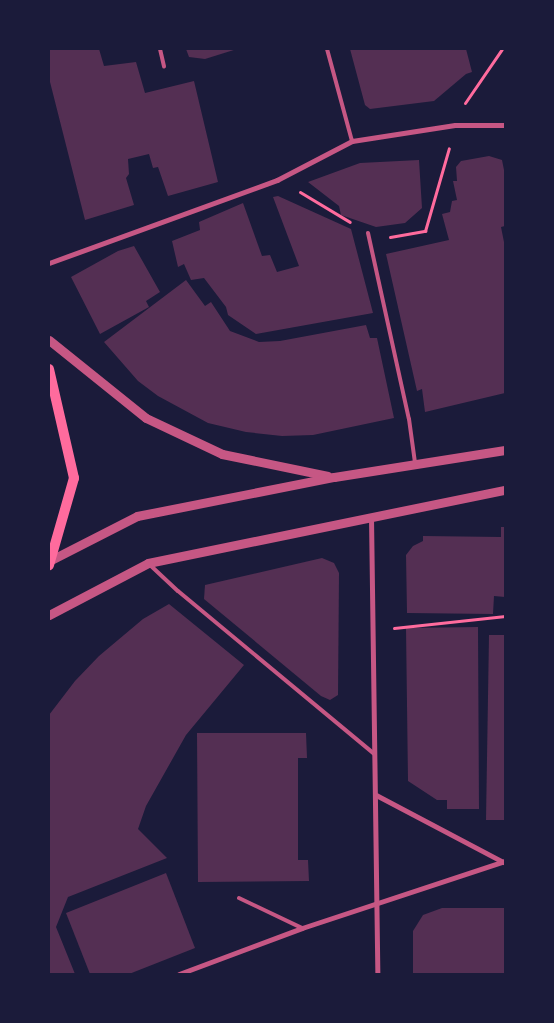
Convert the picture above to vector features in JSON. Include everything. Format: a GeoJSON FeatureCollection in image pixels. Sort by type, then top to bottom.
{"type":"FeatureCollection","features":[{"type":"Feature","properties":{"kind":"main road"},"geometry":{"type":"LineString","coordinates":[[49,369],[74,478],[50,562]]}},
{"type":"Feature","properties":{"kind":"street"},"geometry":{"type":"LineString","coordinates":[[49,263],[277,180],[352,141],[455,125],[505,125]]}},
{"type":"Feature","properties":{"kind":"street"},"geometry":{"type":"LineString","coordinates":[[49,340],[146,418],[222,454],[334,477]]}},
{"type":"Feature","properties":{"kind":"street"},"geometry":{"type":"LineString","coordinates":[[50,562],[137,516],[334,477],[505,450]]}},
{"type":"Feature","properties":{"kind":"street"},"geometry":{"type":"LineString","coordinates":[[49,615],[148,563],[505,490]]}},
{"type":"Feature","properties":{"kind":"street"},"geometry":{"type":"LineString","coordinates":[[372,516],[377,974]]}},
{"type":"Feature","properties":{"kind":"street"},"geometry":{"type":"LineString","coordinates":[[376,795],[504,862]]}},
{"type":"Feature","properties":{"kind":"street"},"geometry":{"type":"LineString","coordinates":[[178,974],[302,928],[504,862]]}},
{"type":"Feature","properties":{"kind":"lane"},"geometry":{"type":"LineString","coordinates":[[160,49],[164,66]]}},
{"type":"Feature","properties":{"kind":"lane"},"geometry":{"type":"LineString","coordinates":[[326,49],[352,141]]}},
{"type":"Feature","properties":{"kind":"lane"},"geometry":{"type":"LineString","coordinates":[[368,233],[409,419],[415,465]]}},
{"type":"Feature","properties":{"kind":"lane"},"geometry":{"type":"LineString","coordinates":[[148,563],[178,592],[375,755]]}},
{"type":"Feature","properties":{"kind":"lane"},"geometry":{"type":"LineString","coordinates":[[239,898],[302,928]]}},
{"type":"Feature","properties":{"kind":"path"},"geometry":{"type":"LineString","coordinates":[[277,180],[368,233],[384,238],[425,231],[455,125],[468,97],[502,49]]}},
{"type":"Feature","properties":{"kind":"path"},"geometry":{"type":"LineString","coordinates":[[373,630],[505,616]]}},
{"type":"Feature","properties":{"kind":"building"},"geometry":{"type":"Polygon","coordinates":[[[49,49],[99,49],[104,66],[136,62],[145,93],[194,81],[218,182],[168,196],[158,167],[153,168],[149,154],[128,159],[129,174],[126,178],[134,205],[85,220],[49,78],[49,49]]]}},
{"type":"Feature","properties":{"kind":"building"},"geometry":{"type":"Polygon","coordinates":[[[186,49],[237,49],[205,59],[189,57],[186,49]]]}},
{"type":"Feature","properties":{"kind":"building"},"geometry":{"type":"Polygon","coordinates":[[[350,49],[466,49],[472,72],[466,74],[434,101],[370,109],[365,105],[350,49]]]}},
{"type":"Feature","properties":{"kind":"building"},"geometry":{"type":"Polygon","coordinates":[[[489,156],[502,160],[505,175],[505,226],[501,227],[505,247],[505,393],[425,412],[422,389],[417,391],[386,254],[449,240],[442,214],[450,212],[452,201],[457,200],[453,181],[457,181],[456,167],[461,161],[489,156]]]}},
{"type":"Feature","properties":{"kind":"building"},"geometry":{"type":"Polygon","coordinates":[[[419,160],[422,208],[405,223],[376,227],[341,215],[339,206],[308,182],[360,163],[419,160]]]}},
{"type":"Feature","properties":{"kind":"building"},"geometry":{"type":"Polygon","coordinates":[[[278,196],[351,229],[373,313],[256,334],[228,315],[226,307],[204,278],[191,280],[184,264],[178,267],[172,241],[200,230],[199,222],[243,203],[262,256],[270,255],[277,272],[299,266],[273,197],[278,196]]]}},
{"type":"Feature","properties":{"kind":"building"},"geometry":{"type":"Polygon","coordinates":[[[134,246],[160,292],[146,301],[149,307],[100,334],[71,277],[118,251],[134,246]]]}},
{"type":"Feature","properties":{"kind":"building"},"geometry":{"type":"Polygon","coordinates":[[[186,280],[205,306],[211,302],[230,331],[259,342],[280,341],[366,325],[370,338],[377,338],[394,418],[313,435],[282,436],[246,432],[208,423],[158,396],[138,381],[104,342],[186,280]]]}},
{"type":"Feature","properties":{"kind":"building"},"geometry":{"type":"Polygon","coordinates":[[[501,527],[505,527],[505,597],[494,596],[493,614],[407,613],[406,555],[413,546],[423,541],[423,536],[501,537],[501,527]]]}},
{"type":"Feature","properties":{"kind":"building"},"geometry":{"type":"Polygon","coordinates":[[[322,558],[334,563],[339,573],[338,695],[330,700],[321,696],[204,599],[205,585],[322,558]]]}},
{"type":"Feature","properties":{"kind":"building"},"geometry":{"type":"Polygon","coordinates":[[[169,604],[244,665],[186,735],[146,806],[138,829],[167,858],[68,897],[56,927],[75,974],[49,974],[49,715],[75,681],[99,656],[143,619],[169,604]]]}},
{"type":"Feature","properties":{"kind":"building"},"geometry":{"type":"Polygon","coordinates":[[[478,627],[479,809],[447,809],[447,800],[437,800],[408,781],[406,628],[478,627]]]}},
{"type":"Feature","properties":{"kind":"building"},"geometry":{"type":"Polygon","coordinates":[[[489,635],[505,635],[505,820],[486,820],[489,635]]]}},
{"type":"Feature","properties":{"kind":"building"},"geometry":{"type":"Polygon","coordinates":[[[197,733],[306,733],[307,758],[298,758],[298,860],[308,860],[309,881],[198,882],[197,733]]]}},
{"type":"Feature","properties":{"kind":"building"},"geometry":{"type":"Polygon","coordinates":[[[166,873],[195,948],[129,974],[90,974],[66,913],[166,873]]]}},
{"type":"Feature","properties":{"kind":"building"},"geometry":{"type":"Polygon","coordinates":[[[442,908],[505,908],[505,974],[413,974],[413,931],[423,915],[442,908]]]}}]}
